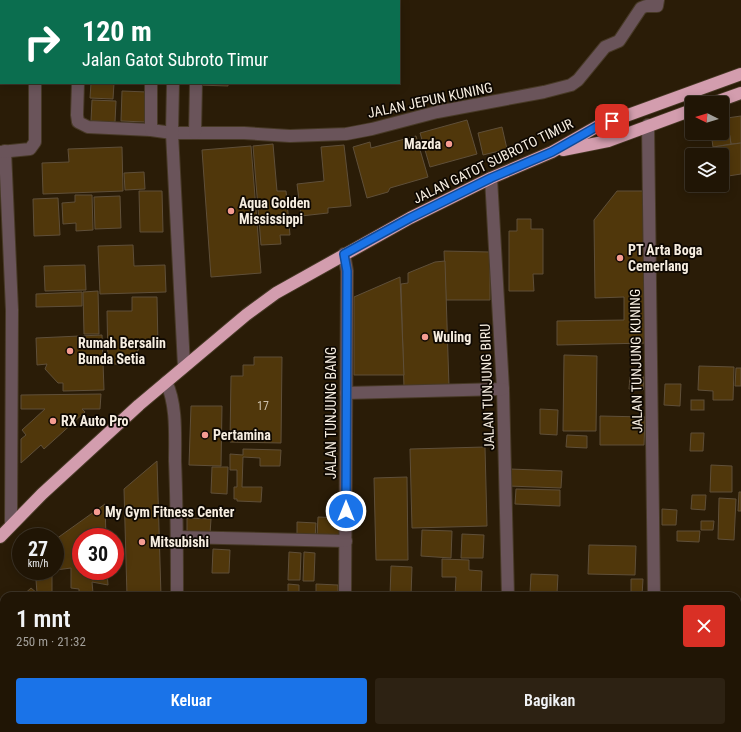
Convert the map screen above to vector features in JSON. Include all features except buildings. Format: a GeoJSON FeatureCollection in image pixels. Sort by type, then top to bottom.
{"type":"FeatureCollection","features":[{"type":"Feature","properties":{"kind":"highway","name":"JALAN GATOT SUBROTO TIMUR"},"geometry":{"type":"LineString","coordinates":[[0,537],[42,494],[184,366],[246,315],[276,293],[410,218],[491,178],[552,152],[598,126],[741,74]]}},
{"type":"Feature","properties":{"kind":"highway"},"geometry":{"type":"LineString","coordinates":[[729,97],[741,93]]}},
{"type":"Feature","properties":{"kind":"highway"},"geometry":{"type":"LineString","coordinates":[[552,152],[608,141],[685,112]]}},
{"type":"Feature","properties":{"kind":"street","name":"JALAN JEPUN KUNING"},"geometry":{"type":"LineString","coordinates":[[78,84],[77,116],[80,125],[88,127],[151,130],[172,133],[290,136],[346,134],[403,122],[437,112],[564,88],[578,80],[605,47],[619,41],[641,8],[657,3]]}},
{"type":"Feature","properties":{"kind":"street"},"geometry":{"type":"LineString","coordinates":[[11,525],[12,310],[5,269],[2,151],[30,149],[35,142],[35,84]]}},
{"type":"Feature","properties":{"kind":"street"},"geometry":{"type":"LineString","coordinates":[[151,84],[151,130]]}},
{"type":"Feature","properties":{"kind":"street"},"geometry":{"type":"LineString","coordinates":[[173,84],[172,133],[184,366]]}},
{"type":"Feature","properties":{"kind":"street"},"geometry":{"type":"LineString","coordinates":[[195,133],[196,84]]}},
{"type":"Feature","properties":{"kind":"street","name":"JALAN TUNJUNG KUNING"},"geometry":{"type":"LineString","coordinates":[[648,125],[654,592]]}},
{"type":"Feature","properties":{"kind":"street","name":"JALAN TUNJUNG BIRU"},"geometry":{"type":"LineString","coordinates":[[491,178],[503,389],[508,592]]}},
{"type":"Feature","properties":{"kind":"street","name":"JALAN TUNJUNG BANG"},"geometry":{"type":"LineString","coordinates":[[344,254],[347,271],[345,592]]}},
{"type":"Feature","properties":{"kind":"street"},"geometry":{"type":"LineString","coordinates":[[166,382],[171,392],[174,434],[177,537],[176,592]]}},
{"type":"Feature","properties":{"kind":"street"},"geometry":{"type":"LineString","coordinates":[[346,393],[503,389]]}},
{"type":"Feature","properties":{"kind":"street"},"geometry":{"type":"LineString","coordinates":[[177,537],[346,541]]}},
{"type":"Feature","properties":{"kind":"place","name":"Mazda"},"geometry":{"type":"Point","coordinates":[449,144]}},
{"type":"Feature","properties":{"kind":"place","name":"Aqua Golden Mississippi"},"geometry":{"type":"Point","coordinates":[231,211]}},
{"type":"Feature","properties":{"kind":"place","name":"PT Arta Boga Cemerlang"},"geometry":{"type":"Point","coordinates":[620,258]}},
{"type":"Feature","properties":{"kind":"place","name":"Wuling"},"geometry":{"type":"Point","coordinates":[425,337]}},
{"type":"Feature","properties":{"kind":"place","name":"Rumah Bersalin Bunda Setia"},"geometry":{"type":"Point","coordinates":[70,351]}},
{"type":"Feature","properties":{"kind":"place","name":"RX Auto Pro"},"geometry":{"type":"Point","coordinates":[53,421]}},
{"type":"Feature","properties":{"kind":"place","name":"Pertamina"},"geometry":{"type":"Point","coordinates":[205,435]}},
{"type":"Feature","properties":{"kind":"place","name":"My Gym Fitness Center"},"geometry":{"type":"Point","coordinates":[97,512]}},
{"type":"Feature","properties":{"kind":"place","name":"Mitsubishi"},"geometry":{"type":"Point","coordinates":[142,542]}},
{"type":"Feature","properties":{"kind":"route"},"geometry":{"type":"LineString","coordinates":[[346,511],[347,271],[344,254],[410,218],[491,178],[552,152],[598,126],[612,121]]}}]}
